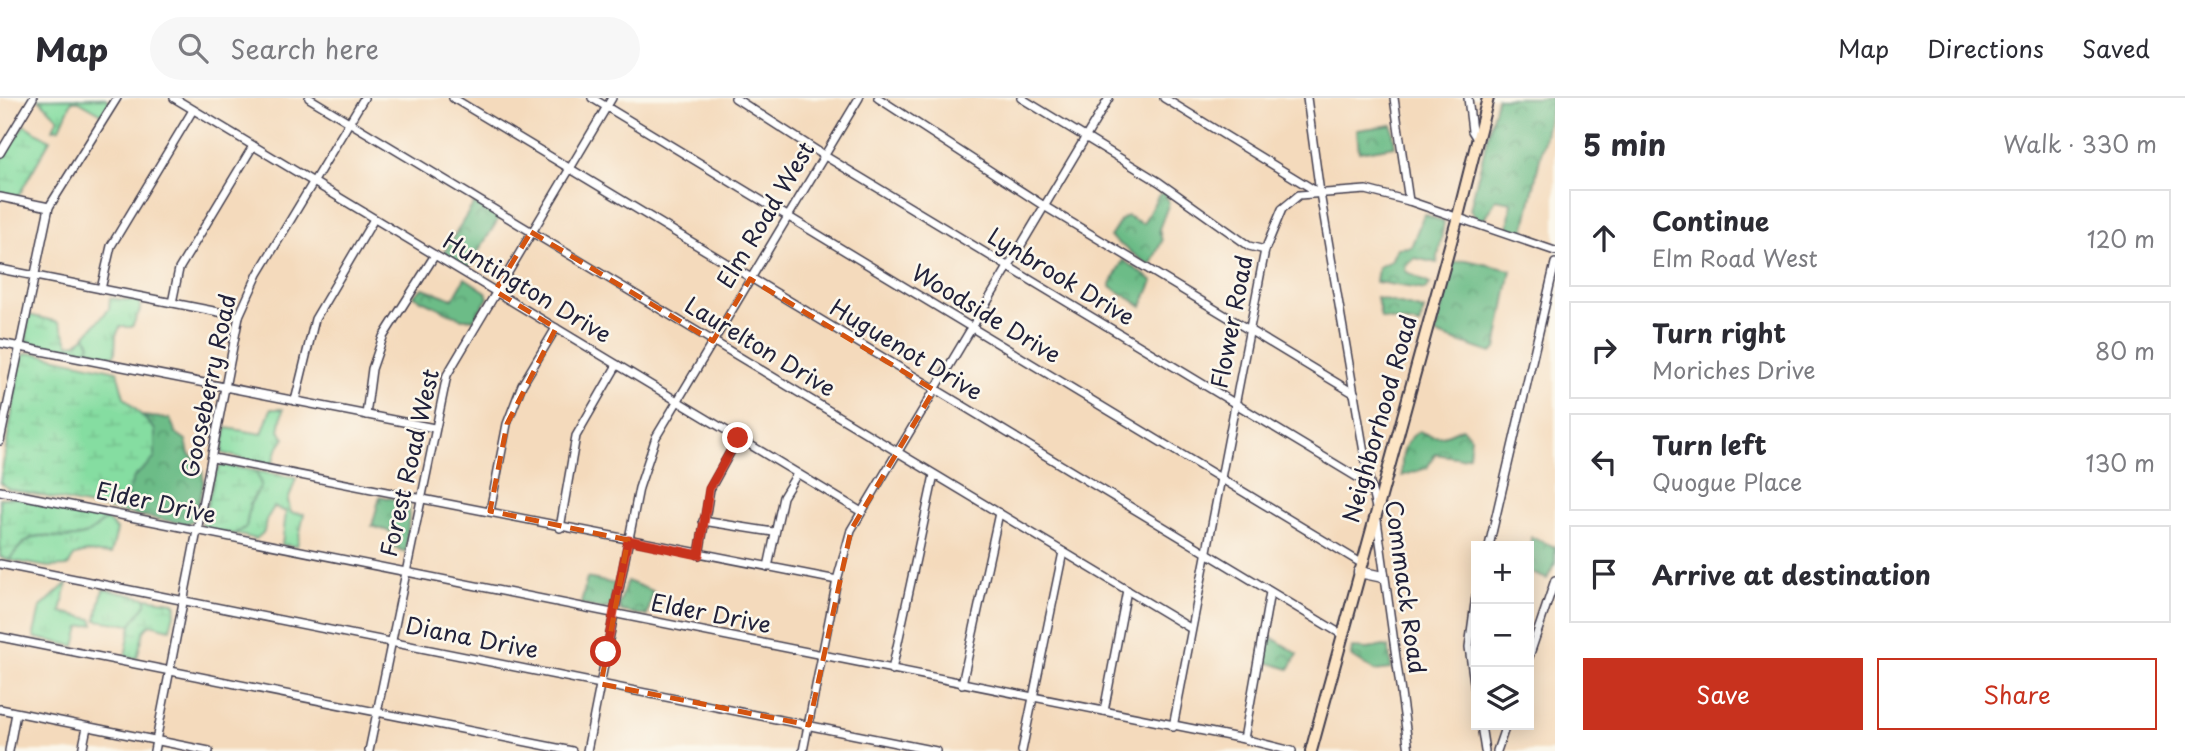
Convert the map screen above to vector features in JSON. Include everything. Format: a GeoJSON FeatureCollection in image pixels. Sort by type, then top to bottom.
{"type":"FeatureCollection","features":[{"type":"Feature","properties":{"kind":"main road","name":"Neighborhood Road"},"geometry":{"type":"LineString","coordinates":[[1311,751],[1488,98]]}},
{"type":"Feature","properties":{"kind":"street"},"geometry":{"type":"LineString","coordinates":[[0,153],[33,98]]}},
{"type":"Feature","properties":{"kind":"street"},"geometry":{"type":"LineString","coordinates":[[0,441],[49,207],[117,98]]}},
{"type":"Feature","properties":{"kind":"street","name":"Huntington Drive"},"geometry":{"type":"LineString","coordinates":[[174,98],[860,511]]}},
{"type":"Feature","properties":{"kind":"street","name":"Laurelton Drive"},"geometry":{"type":"LineString","coordinates":[[309,98],[1190,628]]}},
{"type":"Feature","properties":{"kind":"street","name":"Gooseberry Road"},"geometry":{"type":"LineString","coordinates":[[154,751],[239,316],[258,274],[364,98]]}},
{"type":"Feature","properties":{"kind":"street","name":"Huguenot Drive"},"geometry":{"type":"LineString","coordinates":[[453,98],[1341,634]]}},
{"type":"Feature","properties":{"kind":"street","name":"Woodside Drive"},"geometry":{"type":"LineString","coordinates":[[592,98],[1221,478],[1360,568]]}},
{"type":"Feature","properties":{"kind":"street","name":"Forest Road West"},"geometry":{"type":"LineString","coordinates":[[369,751],[447,375],[612,98]]}},
{"type":"Feature","properties":{"kind":"street","name":"Lynbrook Drive"},"geometry":{"type":"LineString","coordinates":[[735,98],[1007,267],[1370,485]]}},
{"type":"Feature","properties":{"kind":"street","name":"Elm Road West"},"geometry":{"type":"LineString","coordinates":[[587,751],[628,540],[647,459],[676,401],[859,98]]}},
{"type":"Feature","properties":{"kind":"street"},"geometry":{"type":"LineString","coordinates":[[878,98],[1044,205],[1355,394]]}},
{"type":"Feature","properties":{"kind":"street"},"geometry":{"type":"LineString","coordinates":[[1021,98],[1160,182],[1234,236],[1265,250]]}},
{"type":"Feature","properties":{"kind":"street"},"geometry":{"type":"LineString","coordinates":[[803,751],[837,580],[851,530],[1109,98]]}},
{"type":"Feature","properties":{"kind":"street"},"geometry":{"type":"LineString","coordinates":[[1164,98],[1320,193]]}},
{"type":"Feature","properties":{"kind":"street","name":"Commack Road"},"geometry":{"type":"LineString","coordinates":[[1307,98],[1320,193],[1370,485],[1377,509],[1383,577],[1409,751]]}},
{"type":"Feature","properties":{"kind":"street"},"geometry":{"type":"LineString","coordinates":[[1394,98],[1409,201]]}},
{"type":"Feature","properties":{"kind":"street"},"geometry":{"type":"LineString","coordinates":[[1468,98],[1472,131],[1477,139]]}},
{"type":"Feature","properties":{"kind":"street"},"geometry":{"type":"LineString","coordinates":[[101,289],[111,246],[118,232],[193,110]]}},
{"type":"Feature","properties":{"kind":"street"},"geometry":{"type":"LineString","coordinates":[[172,303],[179,269],[253,146]]}},
{"type":"Feature","properties":{"kind":"street","name":"Flower Road"},"geometry":{"type":"LineString","coordinates":[[1173,727],[1190,628],[1252,331],[1265,250],[1282,209],[1299,195],[1366,190],[1409,201],[1555,251]]}},
{"type":"Feature","properties":{"kind":"street"},"geometry":{"type":"LineString","coordinates":[[0,197],[49,207]]}},
{"type":"Feature","properties":{"kind":"street"},"geometry":{"type":"LineString","coordinates":[[295,401],[315,319],[374,219]]}},
{"type":"Feature","properties":{"kind":"street"},"geometry":{"type":"LineString","coordinates":[[366,415],[372,369],[383,337],[435,255]]}},
{"type":"Feature","properties":{"kind":"street"},"geometry":{"type":"LineString","coordinates":[[1490,541],[1555,263]]}},
{"type":"Feature","properties":{"kind":"street"},"geometry":{"type":"LineString","coordinates":[[0,269],[239,316]]}},
{"type":"Feature","properties":{"kind":"street"},"geometry":{"type":"LineString","coordinates":[[490,511],[507,424],[522,384],[555,328]]}},
{"type":"Feature","properties":{"kind":"street"},"geometry":{"type":"LineString","coordinates":[[0,343],[434,428]]}},
{"type":"Feature","properties":{"kind":"street"},"geometry":{"type":"LineString","coordinates":[[560,528],[576,436],[617,365]]}},
{"type":"Feature","properties":{"kind":"street"},"geometry":{"type":"LineString","coordinates":[[699,555],[703,521],[714,477],[738,438]]}},
{"type":"Feature","properties":{"kind":"street"},"geometry":{"type":"LineString","coordinates":[[213,458],[490,511],[560,528],[837,580]]}},
{"type":"Feature","properties":{"kind":"street"},"geometry":{"type":"LineString","coordinates":[[768,567],[773,532],[783,497],[797,474]]}},
{"type":"Feature","properties":{"kind":"street"},"geometry":{"type":"LineString","coordinates":[[892,670],[934,475]]}},
{"type":"Feature","properties":{"kind":"street","name":"Elder Drive"},"geometry":{"type":"LineString","coordinates":[[0,491],[1173,727],[1244,739],[1292,751]]}},
{"type":"Feature","properties":{"kind":"street"},"geometry":{"type":"LineString","coordinates":[[962,684],[999,513]]}},
{"type":"Feature","properties":{"kind":"street"},"geometry":{"type":"LineString","coordinates":[[703,521],[773,532]]}},
{"type":"Feature","properties":{"kind":"street"},"geometry":{"type":"LineString","coordinates":[[1022,751],[1063,552]]}},
{"type":"Feature","properties":{"kind":"street","name":"Diana Drive"},"geometry":{"type":"LineString","coordinates":[[0,564],[936,751]]}},
{"type":"Feature","properties":{"kind":"street"},"geometry":{"type":"LineString","coordinates":[[1360,568],[1383,577]]}},
{"type":"Feature","properties":{"kind":"street"},"geometry":{"type":"LineString","coordinates":[[1534,642],[1555,580]]}},
{"type":"Feature","properties":{"kind":"street"},"geometry":{"type":"LineString","coordinates":[[1104,711],[1127,590]]}},
{"type":"Feature","properties":{"kind":"street"},"geometry":{"type":"LineString","coordinates":[[1244,739],[1270,592]]}},
{"type":"Feature","properties":{"kind":"street"},"geometry":{"type":"LineString","coordinates":[[1472,667],[1469,647],[1475,604]]}},
{"type":"Feature","properties":{"kind":"street"},"geometry":{"type":"LineString","coordinates":[[0,637],[572,751]]}},
{"type":"Feature","properties":{"kind":"street"},"geometry":{"type":"LineString","coordinates":[[0,709],[209,751]]}},
{"type":"Feature","properties":{"kind":"street"},"geometry":{"type":"LineString","coordinates":[[9,751],[16,713]]}},
{"type":"Feature","properties":{"kind":"street"},"geometry":{"type":"LineString","coordinates":[[82,751],[87,727]]}},
{"type":"Feature","properties":{"kind":"street"},"geometry":{"type":"LineString","coordinates":[[1481,730],[1485,751]]}},
{"type":"Feature","properties":{"kind":"street"},"geometry":{"type":"LineString","coordinates":[[1497,751],[1504,730]]}},
{"type":"Feature","properties":{"kind":"highlighted area"},"geometry":{"type":"Polygon","coordinates":[[[531,232],[713,341],[750,279],[934,390],[851,530],[809,725],[601,684],[628,540],[490,511],[507,424],[556,328],[495,291],[531,232]]]}},
{"type":"Feature","properties":{"kind":"green space"},"geometry":{"type":"Polygon","coordinates":[[[105,98],[111,102],[102,114],[79,101],[72,101],[60,128],[53,129],[58,118],[39,99],[105,98]]]}},
{"type":"Feature","properties":{"kind":"green space"},"geometry":{"type":"Polygon","coordinates":[[[1497,98],[1553,98],[1524,232],[1508,229],[1511,202],[1496,199],[1484,219],[1477,219],[1470,209],[1497,98]]]}},
{"type":"Feature","properties":{"kind":"green space"},"geometry":{"type":"Polygon","coordinates":[[[24,125],[50,140],[19,195],[14,197],[0,193],[0,162],[24,125]]]}},
{"type":"Feature","properties":{"kind":"green space"},"geometry":{"type":"Polygon","coordinates":[[[1392,125],[1395,146],[1359,152],[1357,130],[1392,125]]]}},
{"type":"Feature","properties":{"kind":"green space"},"geometry":{"type":"Polygon","coordinates":[[[1165,192],[1169,203],[1159,229],[1162,241],[1150,266],[1110,237],[1121,220],[1127,216],[1143,224],[1158,196],[1165,192]]]}},
{"type":"Feature","properties":{"kind":"green space"},"geometry":{"type":"Polygon","coordinates":[[[474,203],[499,218],[468,268],[444,252],[474,203]]]}},
{"type":"Feature","properties":{"kind":"green space"},"geometry":{"type":"Polygon","coordinates":[[[1424,214],[1444,222],[1437,263],[1415,258],[1406,265],[1405,271],[1430,284],[1425,290],[1376,282],[1378,267],[1391,261],[1397,248],[1411,247],[1424,214]]]}},
{"type":"Feature","properties":{"kind":"green space"},"geometry":{"type":"Polygon","coordinates":[[[1123,260],[1153,281],[1142,306],[1110,286],[1123,260]]]}},
{"type":"Feature","properties":{"kind":"green space"},"geometry":{"type":"Polygon","coordinates":[[[1466,260],[1511,270],[1496,349],[1491,353],[1435,334],[1450,272],[1454,263],[1466,260]]]}},
{"type":"Feature","properties":{"kind":"green space"},"geometry":{"type":"Polygon","coordinates":[[[465,278],[486,292],[488,298],[474,319],[462,319],[413,296],[423,288],[453,299],[465,278]]]}},
{"type":"Feature","properties":{"kind":"green space"},"geometry":{"type":"Polygon","coordinates":[[[110,298],[140,302],[140,310],[132,327],[120,327],[116,335],[115,354],[109,358],[85,354],[90,344],[85,336],[109,309],[110,298]]]}},
{"type":"Feature","properties":{"kind":"green space"},"geometry":{"type":"Polygon","coordinates":[[[1377,298],[1424,310],[1420,325],[1381,318],[1377,298]]]}},
{"type":"Feature","properties":{"kind":"green space"},"geometry":{"type":"Polygon","coordinates":[[[29,315],[59,322],[69,344],[77,343],[85,336],[90,344],[85,354],[26,343],[29,315]]]}},
{"type":"Feature","properties":{"kind":"green space"},"geometry":{"type":"Polygon","coordinates":[[[34,353],[117,371],[124,397],[155,430],[155,458],[134,477],[125,500],[131,514],[8,489],[0,482],[21,360],[25,354],[34,353]]]}},
{"type":"Feature","properties":{"kind":"green space"},"geometry":{"type":"Polygon","coordinates":[[[271,409],[283,409],[279,431],[285,438],[271,467],[222,453],[226,428],[262,434],[271,409]]]}},
{"type":"Feature","properties":{"kind":"green space"},"geometry":{"type":"Polygon","coordinates":[[[143,416],[170,419],[176,433],[186,440],[189,454],[201,468],[203,484],[194,520],[186,524],[131,514],[125,500],[134,477],[155,457],[155,430],[143,416]]]}},
{"type":"Feature","properties":{"kind":"green space"},"geometry":{"type":"Polygon","coordinates":[[[1462,428],[1471,437],[1469,455],[1462,458],[1435,454],[1427,468],[1402,476],[1404,450],[1413,435],[1419,431],[1440,436],[1462,428]]]}},
{"type":"Feature","properties":{"kind":"green space"},"geometry":{"type":"Polygon","coordinates":[[[222,465],[256,471],[261,485],[250,504],[246,527],[235,534],[205,530],[202,524],[216,471],[222,465]]]}},
{"type":"Feature","properties":{"kind":"green space"},"geometry":{"type":"Polygon","coordinates":[[[256,471],[296,478],[288,501],[291,513],[304,514],[297,546],[282,545],[286,512],[274,507],[266,520],[264,532],[256,539],[235,534],[246,527],[250,504],[261,486],[256,471]]]}},
{"type":"Feature","properties":{"kind":"green space"},"geometry":{"type":"Polygon","coordinates":[[[380,496],[410,503],[406,552],[392,547],[394,533],[372,526],[380,496]]]}},
{"type":"Feature","properties":{"kind":"green space"},"geometry":{"type":"Polygon","coordinates":[[[14,497],[106,519],[84,535],[71,538],[43,536],[28,540],[9,560],[0,557],[0,498],[14,497]]]}},
{"type":"Feature","properties":{"kind":"green space"},"geometry":{"type":"Polygon","coordinates":[[[106,519],[117,530],[111,554],[87,552],[75,555],[68,566],[48,567],[9,560],[28,540],[43,536],[71,538],[84,535],[106,519]]]}},
{"type":"Feature","properties":{"kind":"green space"},"geometry":{"type":"Polygon","coordinates":[[[1531,537],[1555,547],[1555,563],[1547,579],[1534,574],[1534,541],[1531,541],[1531,537]]]}},
{"type":"Feature","properties":{"kind":"green space"},"geometry":{"type":"Polygon","coordinates":[[[587,578],[615,584],[611,606],[603,610],[581,604],[587,578]]]}},
{"type":"Feature","properties":{"kind":"green space"},"geometry":{"type":"Polygon","coordinates":[[[627,581],[653,591],[647,616],[621,611],[619,605],[627,581]]]}},
{"type":"Feature","properties":{"kind":"green space"},"geometry":{"type":"Polygon","coordinates":[[[67,583],[61,612],[92,619],[94,624],[80,627],[75,646],[36,638],[34,634],[40,608],[67,583]]]}},
{"type":"Feature","properties":{"kind":"green space"},"geometry":{"type":"Polygon","coordinates":[[[103,589],[146,598],[146,604],[131,625],[96,620],[103,589]]]}},
{"type":"Feature","properties":{"kind":"green space"},"geometry":{"type":"Polygon","coordinates":[[[146,598],[173,602],[176,606],[170,629],[150,624],[144,631],[137,658],[125,657],[131,625],[146,604],[146,598]]]}},
{"type":"Feature","properties":{"kind":"green space"},"geometry":{"type":"Polygon","coordinates":[[[1268,635],[1298,654],[1289,669],[1263,661],[1268,635]]]}},
{"type":"Feature","properties":{"kind":"green space"},"geometry":{"type":"Polygon","coordinates":[[[1389,647],[1391,669],[1375,671],[1351,656],[1352,648],[1389,647]]]}},
{"type":"Feature","properties":{"kind":"route"},"geometry":{"type":"LineString","coordinates":[[606,652],[628,540],[699,555],[709,489],[738,438]]}}]}
